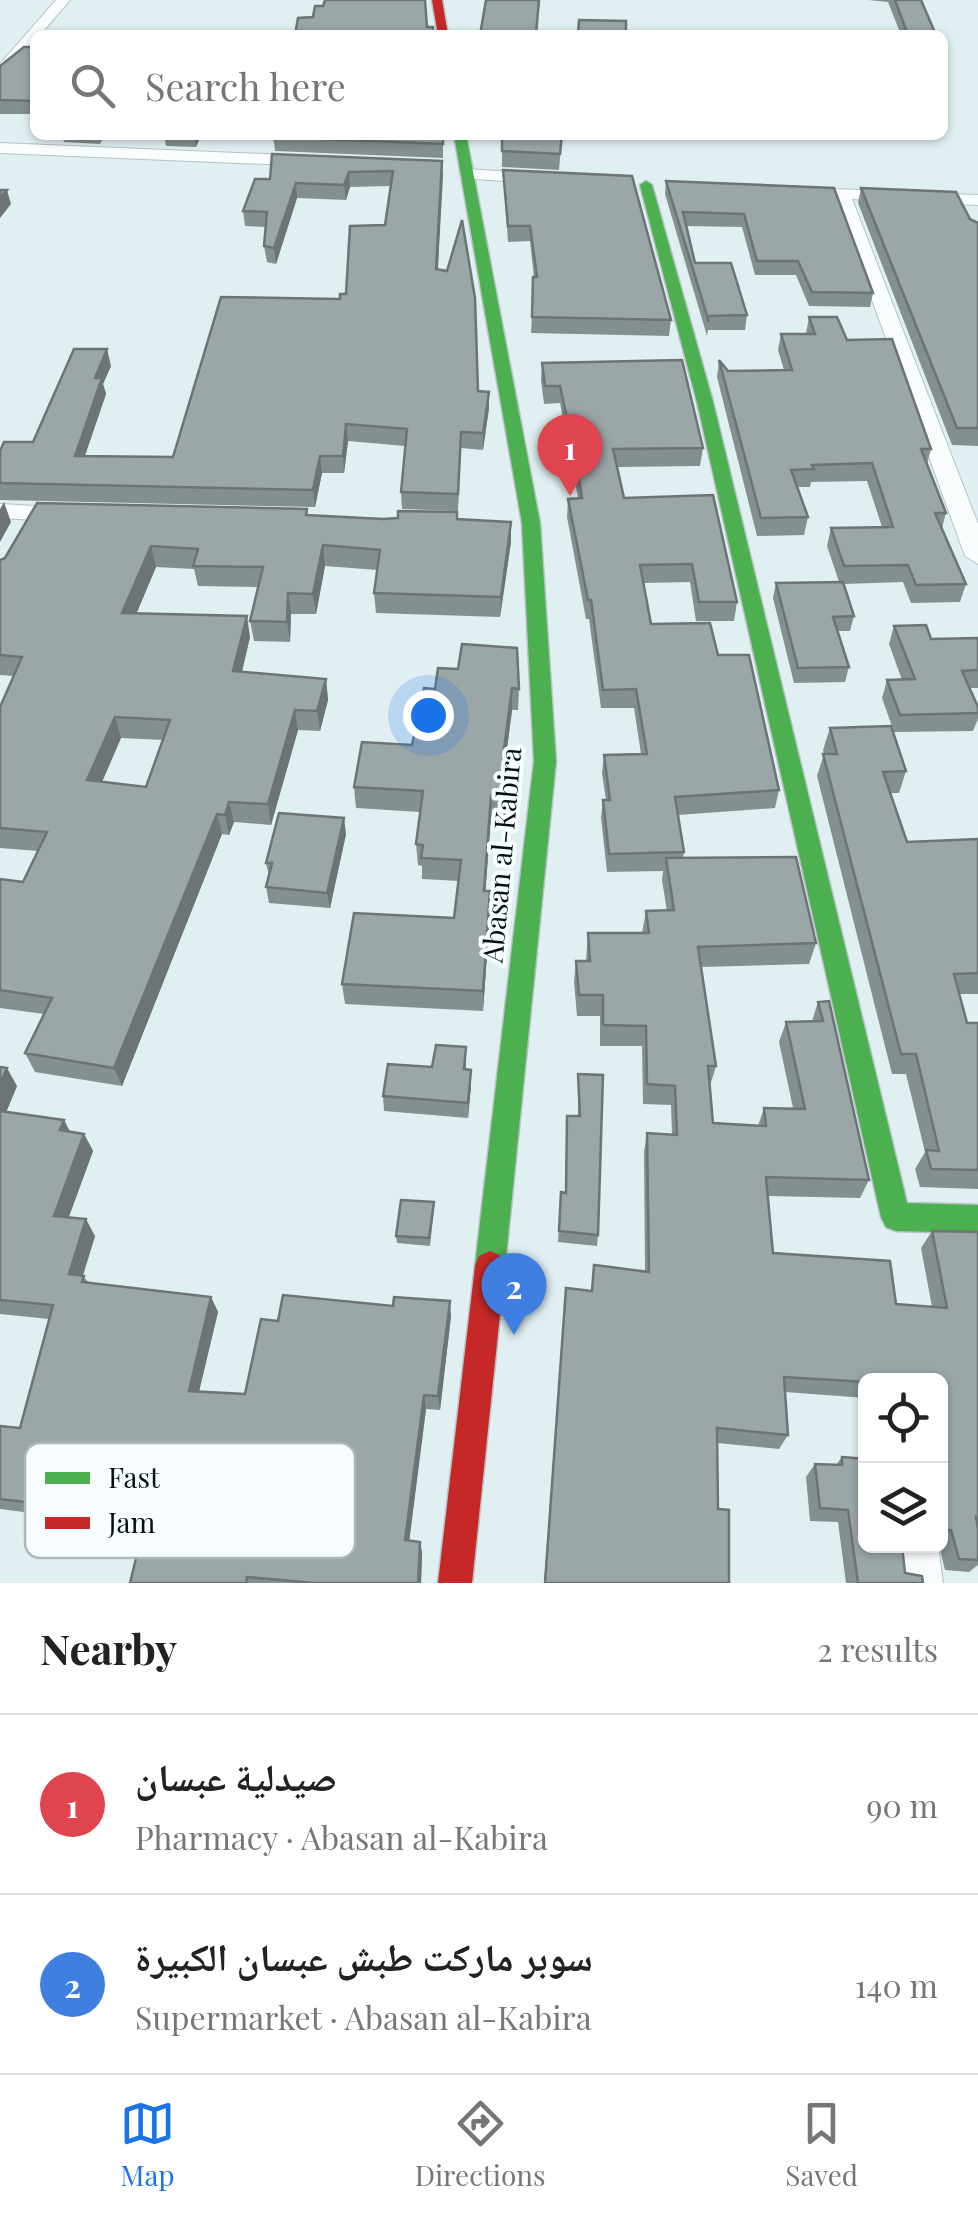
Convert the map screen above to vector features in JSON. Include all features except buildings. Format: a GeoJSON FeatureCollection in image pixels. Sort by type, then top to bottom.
{"type":"FeatureCollection","features":[{"type":"Feature","properties":{"kind":"main road"},"geometry":{"type":"LineString","coordinates":[[437,0],[442,30]]}},
{"type":"Feature","properties":{"kind":"main road","name":"Abasan al-Kabira"},"geometry":{"type":"LineString","coordinates":[[455,1583],[544,761],[521,522],[460,170],[460,140]]}},
{"type":"Feature","properties":{"kind":"main road"},"geometry":{"type":"LineString","coordinates":[[646,185],[710,422],[896,1217],[978,1220]]}},
{"type":"Feature","properties":{"kind":"street"},"geometry":{"type":"LineString","coordinates":[[37,30],[63,0]]}},
{"type":"Feature","properties":{"kind":"street"},"geometry":{"type":"LineString","coordinates":[[0,73],[30,38]]}},
{"type":"Feature","properties":{"kind":"street"},"geometry":{"type":"LineString","coordinates":[[0,148],[331,162]]}},
{"type":"Feature","properties":{"kind":"street"},"geometry":{"type":"LineString","coordinates":[[460,170],[566,180]]}},
{"type":"Feature","properties":{"kind":"street"},"geometry":{"type":"LineString","coordinates":[[782,190],[841,192],[969,206]]}},
{"type":"Feature","properties":{"kind":"street"},"geometry":{"type":"LineString","coordinates":[[841,192],[978,556]]}},
{"type":"Feature","properties":{"kind":"street"},"geometry":{"type":"LineString","coordinates":[[0,511],[91,515]]}},
{"type":"Feature","properties":{"kind":"street"},"geometry":{"type":"LineString","coordinates":[[16,542],[31,514]]}},
{"type":"Feature","properties":{"kind":"street"},"geometry":{"type":"LineString","coordinates":[[915,1553],[920,1583]]}},
{"type":"Feature","properties":{"kind":"traffic: fast"},"geometry":{"type":"LineString","coordinates":[[461,140],[531,523],[545,761],[490,1266]]}},
{"type":"Feature","properties":{"kind":"traffic: fast"},"geometry":{"type":"LineString","coordinates":[[646,185],[705,402],[896,1217],[978,1219]]}},
{"type":"Feature","properties":{"kind":"traffic: jam"},"geometry":{"type":"LineString","coordinates":[[437,0],[442,30]]}},
{"type":"Feature","properties":{"kind":"traffic: jam"},"geometry":{"type":"LineString","coordinates":[[455,1583],[490,1266]]}},
{"type":"Feature","properties":{"kind":"place","name":"صيدلية عبسان"},"geometry":{"type":"Point","coordinates":[570,496]}},
{"type":"Feature","properties":{"kind":"place","name":"سوبر ماركت طبش عبسان الكبيرة"},"geometry":{"type":"Point","coordinates":[514,1335]}}]}
